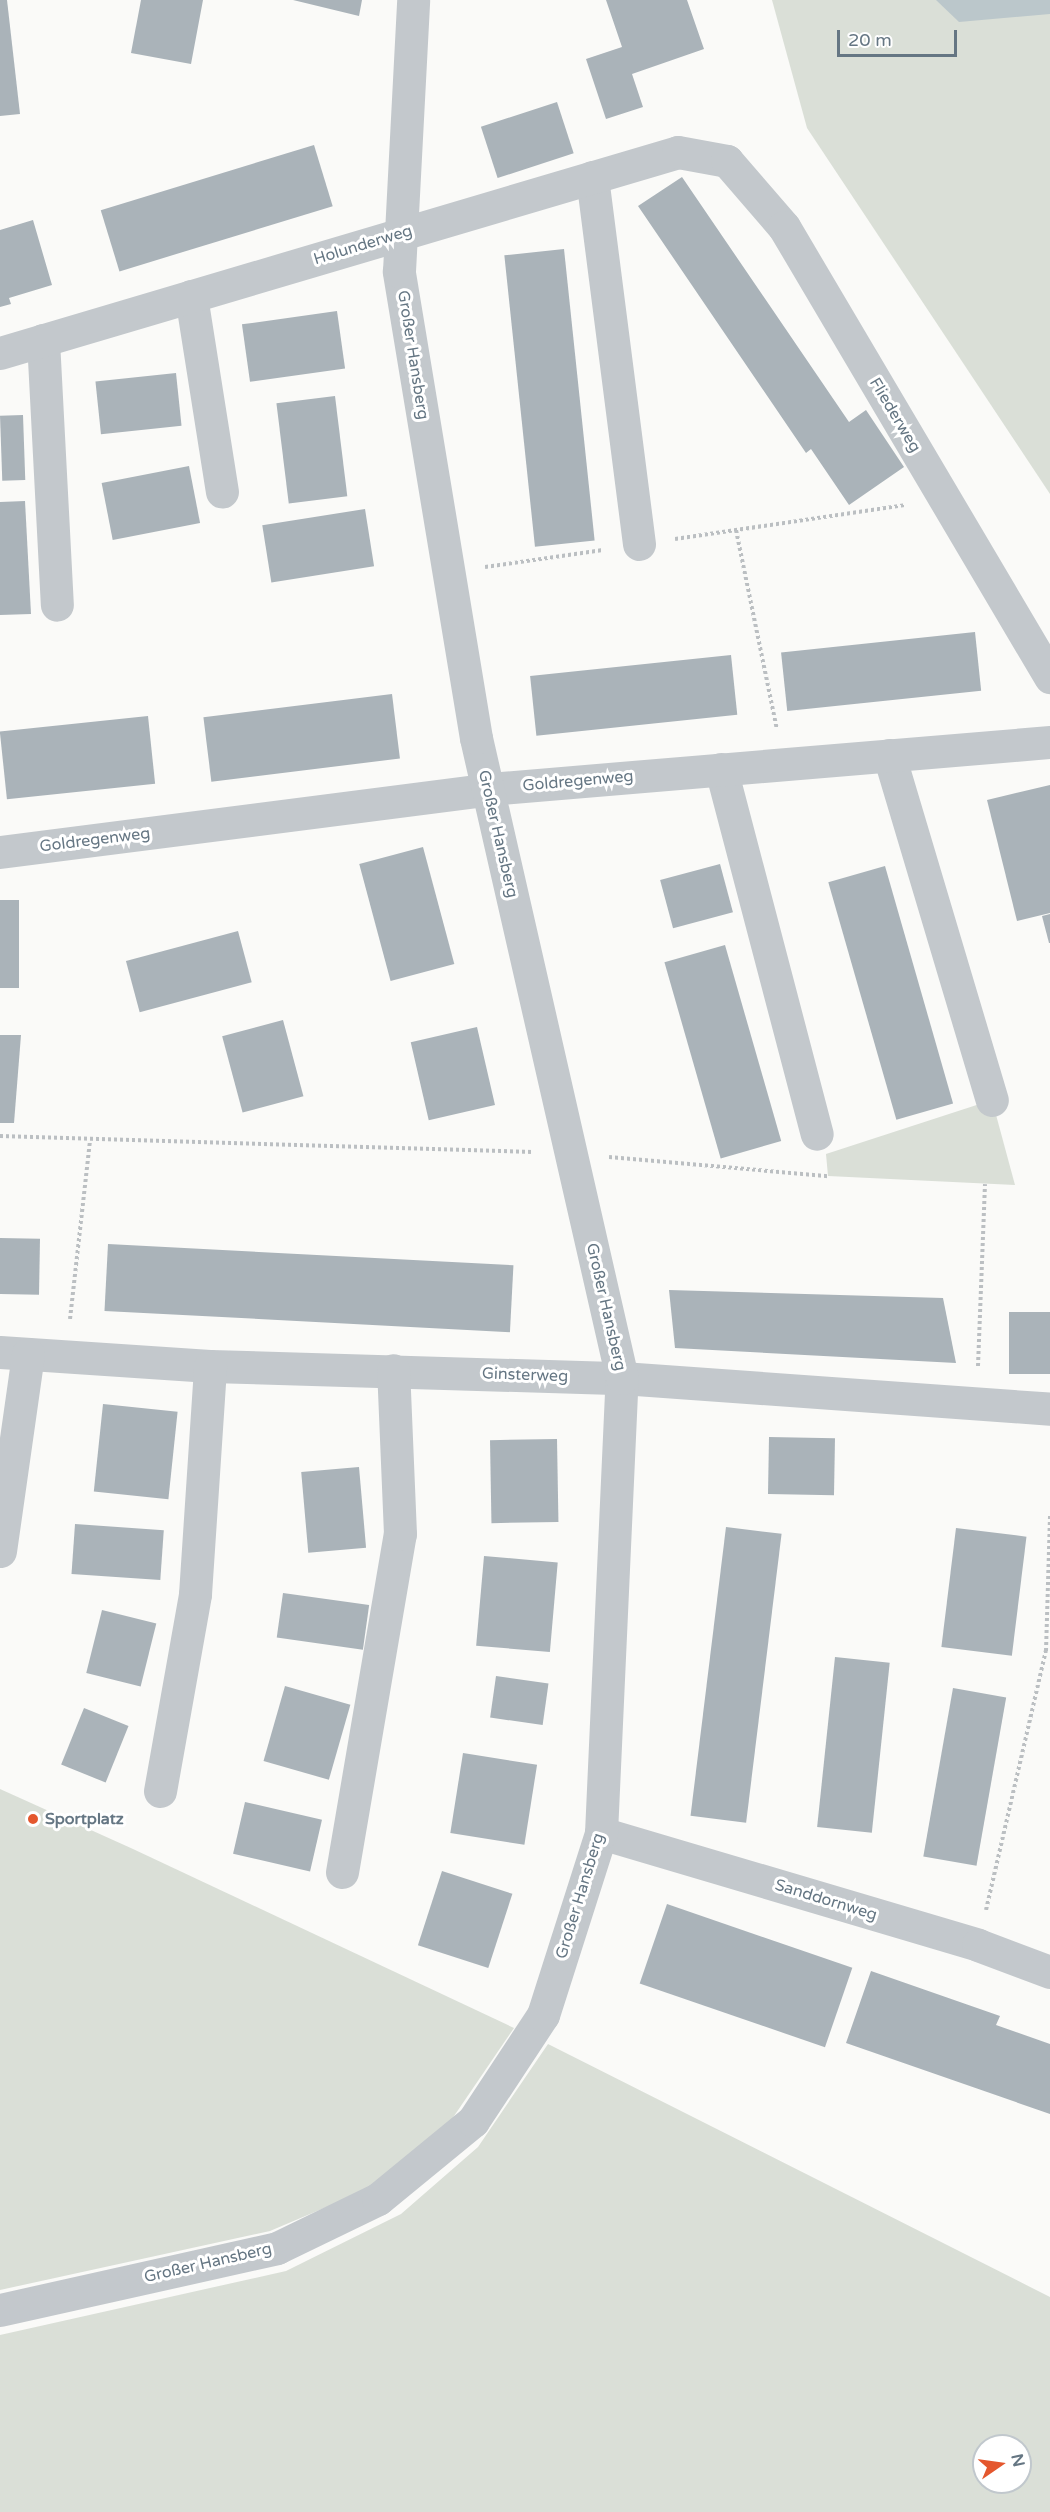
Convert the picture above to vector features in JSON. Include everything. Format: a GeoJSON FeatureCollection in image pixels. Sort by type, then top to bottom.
{"type":"FeatureCollection","features":[{"type":"Feature","properties":{"kind":"street","name":"Großer Hansberg"},"geometry":{"type":"LineString","coordinates":[[0,2310],[277,2248],[378,2199],[473,2121],[543,2015],[601,1833],[622,1378],[567,1153],[489,789],[449,573],[398,234],[413,0]]}},
{"type":"Feature","properties":{"kind":"street","name":"Holunderweg"},"geometry":{"type":"LineString","coordinates":[[0,353],[678,152],[727,161]]}},
{"type":"Feature","properties":{"kind":"street","name":"Fliederweg"},"geometry":{"type":"LineString","coordinates":[[727,161],[784,227],[1050,677]]}},
{"type":"Feature","properties":{"kind":"street"},"geometry":{"type":"LineString","coordinates":[[592,177],[639,544]]}},
{"type":"Feature","properties":{"kind":"street"},"geometry":{"type":"LineString","coordinates":[[191,296],[222,492]]}},
{"type":"Feature","properties":{"kind":"street"},"geometry":{"type":"LineString","coordinates":[[43,340],[57,605]]}},
{"type":"Feature","properties":{"kind":"street","name":"Goldregenweg"},"geometry":{"type":"LineString","coordinates":[[0,852],[489,789],[1050,742]]}},
{"type":"Feature","properties":{"kind":"street"},"geometry":{"type":"LineString","coordinates":[[889,755],[992,1100]]}},
{"type":"Feature","properties":{"kind":"street"},"geometry":{"type":"LineString","coordinates":[[722,769],[817,1134]]}},
{"type":"Feature","properties":{"kind":"street"},"geometry":{"type":"LineString","coordinates":[[0,1551],[14,1353]]}},
{"type":"Feature","properties":{"kind":"street","name":"Ginsterweg"},"geometry":{"type":"LineString","coordinates":[[14,1353],[210,1365],[622,1378],[977,1405],[1050,1408]]}},
{"type":"Feature","properties":{"kind":"street"},"geometry":{"type":"LineString","coordinates":[[160,1791],[195,1594],[210,1365]]}},
{"type":"Feature","properties":{"kind":"street"},"geometry":{"type":"LineString","coordinates":[[342,1872],[400,1534],[393,1370]]}},
{"type":"Feature","properties":{"kind":"street","name":"Sanddornweg"},"geometry":{"type":"LineString","coordinates":[[601,1833],[978,1945],[1050,1972]]}},
{"type":"Feature","properties":{"kind":"path"},"geometry":{"type":"LineString","coordinates":[[449,573],[945,499]]}},
{"type":"Feature","properties":{"kind":"path"},"geometry":{"type":"LineString","coordinates":[[736,530],[784,764]]}},
{"type":"Feature","properties":{"kind":"path"},"geometry":{"type":"LineString","coordinates":[[0,1136],[90,1141],[567,1153],[828,1176]]}},
{"type":"Feature","properties":{"kind":"path"},"geometry":{"type":"LineString","coordinates":[[65,1356],[90,1141]]}},
{"type":"Feature","properties":{"kind":"path"},"geometry":{"type":"LineString","coordinates":[[977,1405],[985,1184]]}},
{"type":"Feature","properties":{"kind":"path"},"geometry":{"type":"LineString","coordinates":[[978,1945],[1046,1651],[1050,1513]]}},
{"type":"Feature","properties":{"kind":"shaded area"},"geometry":{"type":"Polygon","coordinates":[[[772,0],[1050,0],[1050,494],[807,128],[772,0]]]}},
{"type":"Feature","properties":{"kind":"shaded area"},"geometry":{"type":"Polygon","coordinates":[[[936,0],[1050,0],[1050,14],[959,22],[936,0]]]}},
{"type":"Feature","properties":{"kind":"shaded area"},"geometry":{"type":"Polygon","coordinates":[[[992,1100],[1015,1185],[828,1176],[826,1154],[992,1100]]]}},
{"type":"Feature","properties":{"kind":"shaded area"},"geometry":{"type":"Polygon","coordinates":[[[0,1789],[514,2028],[452,2119],[376,2186],[270,2231],[0,2290],[0,1789]]]}},
{"type":"Feature","properties":{"kind":"shaded area"},"geometry":{"type":"Polygon","coordinates":[[[548,2044],[1050,2297],[1050,2512],[0,2512],[0,2335],[286,2271],[401,2214],[478,2147],[548,2044]]]}},
{"type":"Feature","properties":{"kind":"building"},"geometry":{"type":"Polygon","coordinates":[[[0,0],[7,0],[20,114],[0,116],[0,0]]]}},
{"type":"Feature","properties":{"kind":"building"},"geometry":{"type":"Polygon","coordinates":[[[141,0],[203,0],[191,64],[131,53],[141,0]]]}},
{"type":"Feature","properties":{"kind":"building"},"geometry":{"type":"Polygon","coordinates":[[[293,0],[362,0],[359,16],[293,0]]]}},
{"type":"Feature","properties":{"kind":"building"},"geometry":{"type":"Polygon","coordinates":[[[606,0],[687,0],[704,49],[632,74],[643,107],[606,119],[586,59],[622,47],[606,0]]]}},
{"type":"Feature","properties":{"kind":"building"},"geometry":{"type":"Polygon","coordinates":[[[557,102],[574,153],[498,178],[481,127],[557,102]]]}},
{"type":"Feature","properties":{"kind":"building"},"geometry":{"type":"Polygon","coordinates":[[[314,145],[333,206],[119,271],[101,210],[314,145]]]}},
{"type":"Feature","properties":{"kind":"building"},"geometry":{"type":"Polygon","coordinates":[[[682,177],[849,422],[866,410],[904,467],[849,505],[811,449],[806,453],[638,206],[682,177]]]}},
{"type":"Feature","properties":{"kind":"building"},"geometry":{"type":"Polygon","coordinates":[[[33,220],[52,285],[9,298],[11,304],[0,307],[0,230],[33,220]]]}},
{"type":"Feature","properties":{"kind":"building"},"geometry":{"type":"Polygon","coordinates":[[[564,249],[595,540],[535,547],[504,255],[564,249]]]}},
{"type":"Feature","properties":{"kind":"building"},"geometry":{"type":"Polygon","coordinates":[[[337,311],[345,368],[250,382],[242,324],[337,311]]]}},
{"type":"Feature","properties":{"kind":"building"},"geometry":{"type":"Polygon","coordinates":[[[176,373],[182,426],[101,434],[95,381],[176,373]]]}},
{"type":"Feature","properties":{"kind":"building"},"geometry":{"type":"Polygon","coordinates":[[[335,396],[347,496],[289,503],[276,403],[335,396]]]}},
{"type":"Feature","properties":{"kind":"building"},"geometry":{"type":"Polygon","coordinates":[[[23,415],[25,480],[2,481],[0,416],[23,415]]]}},
{"type":"Feature","properties":{"kind":"building"},"geometry":{"type":"Polygon","coordinates":[[[189,466],[200,523],[113,540],[102,483],[189,466]]]}},
{"type":"Feature","properties":{"kind":"building"},"geometry":{"type":"Polygon","coordinates":[[[25,501],[31,614],[0,615],[0,502],[25,501]]]}},
{"type":"Feature","properties":{"kind":"building"},"geometry":{"type":"Polygon","coordinates":[[[365,509],[374,566],[271,583],[262,525],[365,509]]]}},
{"type":"Feature","properties":{"kind":"building"},"geometry":{"type":"Polygon","coordinates":[[[975,632],[981,691],[787,711],[781,652],[975,632]]]}},
{"type":"Feature","properties":{"kind":"building"},"geometry":{"type":"Polygon","coordinates":[[[731,655],[737,715],[536,736],[530,676],[731,655]]]}},
{"type":"Feature","properties":{"kind":"building"},"geometry":{"type":"Polygon","coordinates":[[[392,694],[400,759],[211,782],[203,717],[392,694]]]}},
{"type":"Feature","properties":{"kind":"building"},"geometry":{"type":"Polygon","coordinates":[[[148,716],[155,784],[7,799],[0,732],[148,716]]]}},
{"type":"Feature","properties":{"kind":"building"},"geometry":{"type":"Polygon","coordinates":[[[1050,785],[1050,913],[1017,921],[987,800],[1050,785]]]}},
{"type":"Feature","properties":{"kind":"building"},"geometry":{"type":"Polygon","coordinates":[[[423,847],[454,964],[391,981],[359,864],[423,847]]]}},
{"type":"Feature","properties":{"kind":"building"},"geometry":{"type":"Polygon","coordinates":[[[720,864],[733,912],[673,928],[660,880],[720,864]]]}},
{"type":"Feature","properties":{"kind":"building"},"geometry":{"type":"Polygon","coordinates":[[[885,866],[953,1103],[896,1120],[828,882],[885,866]]]}},
{"type":"Feature","properties":{"kind":"building"},"geometry":{"type":"Polygon","coordinates":[[[0,900],[19,900],[19,988],[0,988],[0,900]]]}},
{"type":"Feature","properties":{"kind":"building"},"geometry":{"type":"Polygon","coordinates":[[[1050,914],[1050,943],[1049,943],[1042,916],[1050,914]]]}},
{"type":"Feature","properties":{"kind":"building"},"geometry":{"type":"Polygon","coordinates":[[[238,931],[252,982],[140,1012],[126,961],[238,931]]]}},
{"type":"Feature","properties":{"kind":"building"},"geometry":{"type":"Polygon","coordinates":[[[725,945],[781,1141],[721,1158],[664,962],[725,945]]]}},
{"type":"Feature","properties":{"kind":"building"},"geometry":{"type":"Polygon","coordinates":[[[283,1020],[303,1096],[243,1113],[222,1036],[283,1020]]]}},
{"type":"Feature","properties":{"kind":"building"},"geometry":{"type":"Polygon","coordinates":[[[477,1027],[495,1105],[429,1120],[411,1042],[477,1027]]]}},
{"type":"Feature","properties":{"kind":"building"},"geometry":{"type":"Polygon","coordinates":[[[0,1035],[21,1035],[14,1123],[0,1123],[0,1035]]]}},
{"type":"Feature","properties":{"kind":"building"},"geometry":{"type":"Polygon","coordinates":[[[0,1238],[40,1239],[39,1295],[0,1294],[0,1238]]]}},
{"type":"Feature","properties":{"kind":"building"},"geometry":{"type":"Polygon","coordinates":[[[108,1244],[513,1265],[510,1332],[104,1311],[108,1244]]]}},
{"type":"Feature","properties":{"kind":"building"},"geometry":{"type":"Polygon","coordinates":[[[669,1290],[943,1298],[956,1363],[675,1348],[669,1290]]]}},
{"type":"Feature","properties":{"kind":"building"},"geometry":{"type":"Polygon","coordinates":[[[1009,1312],[1050,1312],[1050,1374],[1009,1374],[1009,1312]]]}},
{"type":"Feature","properties":{"kind":"building"},"geometry":{"type":"Polygon","coordinates":[[[103,1404],[178,1412],[168,1499],[94,1492],[103,1404]]]}},
{"type":"Feature","properties":{"kind":"building"},"geometry":{"type":"Polygon","coordinates":[[[769,1437],[835,1438],[834,1495],[768,1494],[769,1437]]]}},
{"type":"Feature","properties":{"kind":"building"},"geometry":{"type":"Polygon","coordinates":[[[557,1439],[558,1522],[491,1523],[490,1440],[557,1439]]]}},
{"type":"Feature","properties":{"kind":"building"},"geometry":{"type":"Polygon","coordinates":[[[359,1467],[366,1548],[308,1553],[301,1472],[359,1467]]]}},
{"type":"Feature","properties":{"kind":"building"},"geometry":{"type":"Polygon","coordinates":[[[75,1524],[164,1530],[160,1580],[72,1574],[75,1524]]]}},
{"type":"Feature","properties":{"kind":"building"},"geometry":{"type":"Polygon","coordinates":[[[726,1527],[782,1534],[746,1823],[691,1816],[726,1527]]]}},
{"type":"Feature","properties":{"kind":"building"},"geometry":{"type":"Polygon","coordinates":[[[956,1528],[1026,1537],[1012,1656],[941,1647],[956,1528]]]}},
{"type":"Feature","properties":{"kind":"building"},"geometry":{"type":"Polygon","coordinates":[[[484,1556],[558,1562],[550,1652],[476,1646],[484,1556]]]}},
{"type":"Feature","properties":{"kind":"building"},"geometry":{"type":"Polygon","coordinates":[[[283,1593],[369,1605],[363,1650],[277,1638],[283,1593]]]}},
{"type":"Feature","properties":{"kind":"building"},"geometry":{"type":"Polygon","coordinates":[[[102,1610],[156,1624],[141,1687],[86,1673],[102,1610]]]}},
{"type":"Feature","properties":{"kind":"building"},"geometry":{"type":"Polygon","coordinates":[[[835,1657],[890,1663],[872,1833],[817,1827],[835,1657]]]}},
{"type":"Feature","properties":{"kind":"building"},"geometry":{"type":"Polygon","coordinates":[[[496,1676],[548,1683],[543,1725],[490,1718],[496,1676]]]}},
{"type":"Feature","properties":{"kind":"building"},"geometry":{"type":"Polygon","coordinates":[[[285,1686],[350,1705],[329,1780],[264,1761],[285,1686]]]}},
{"type":"Feature","properties":{"kind":"building"},"geometry":{"type":"Polygon","coordinates":[[[953,1688],[1006,1697],[976,1866],[923,1856],[953,1688]]]}},
{"type":"Feature","properties":{"kind":"building"},"geometry":{"type":"Polygon","coordinates":[[[84,1708],[129,1726],[106,1783],[61,1765],[84,1708]]]}},
{"type":"Feature","properties":{"kind":"building"},"geometry":{"type":"Polygon","coordinates":[[[463,1753],[537,1765],[524,1845],[450,1833],[463,1753]]]}},
{"type":"Feature","properties":{"kind":"building"},"geometry":{"type":"Polygon","coordinates":[[[245,1802],[322,1820],[310,1871],[233,1854],[245,1802]]]}},
{"type":"Feature","properties":{"kind":"building"},"geometry":{"type":"Polygon","coordinates":[[[442,1871],[512,1894],[488,1968],[418,1945],[442,1871]]]}},
{"type":"Feature","properties":{"kind":"building"},"geometry":{"type":"Polygon","coordinates":[[[667,1904],[852,1968],[825,2047],[640,1983],[667,1904]]]}},
{"type":"Feature","properties":{"kind":"building"},"geometry":{"type":"Polygon","coordinates":[[[871,1971],[1000,2016],[996,2025],[1050,2044],[1050,2114],[846,2043],[871,1971]]]}},
{"type":"Feature","properties":{"kind":"place","name":"Sportplatz"},"geometry":{"type":"Point","coordinates":[33,1819]}}]}
